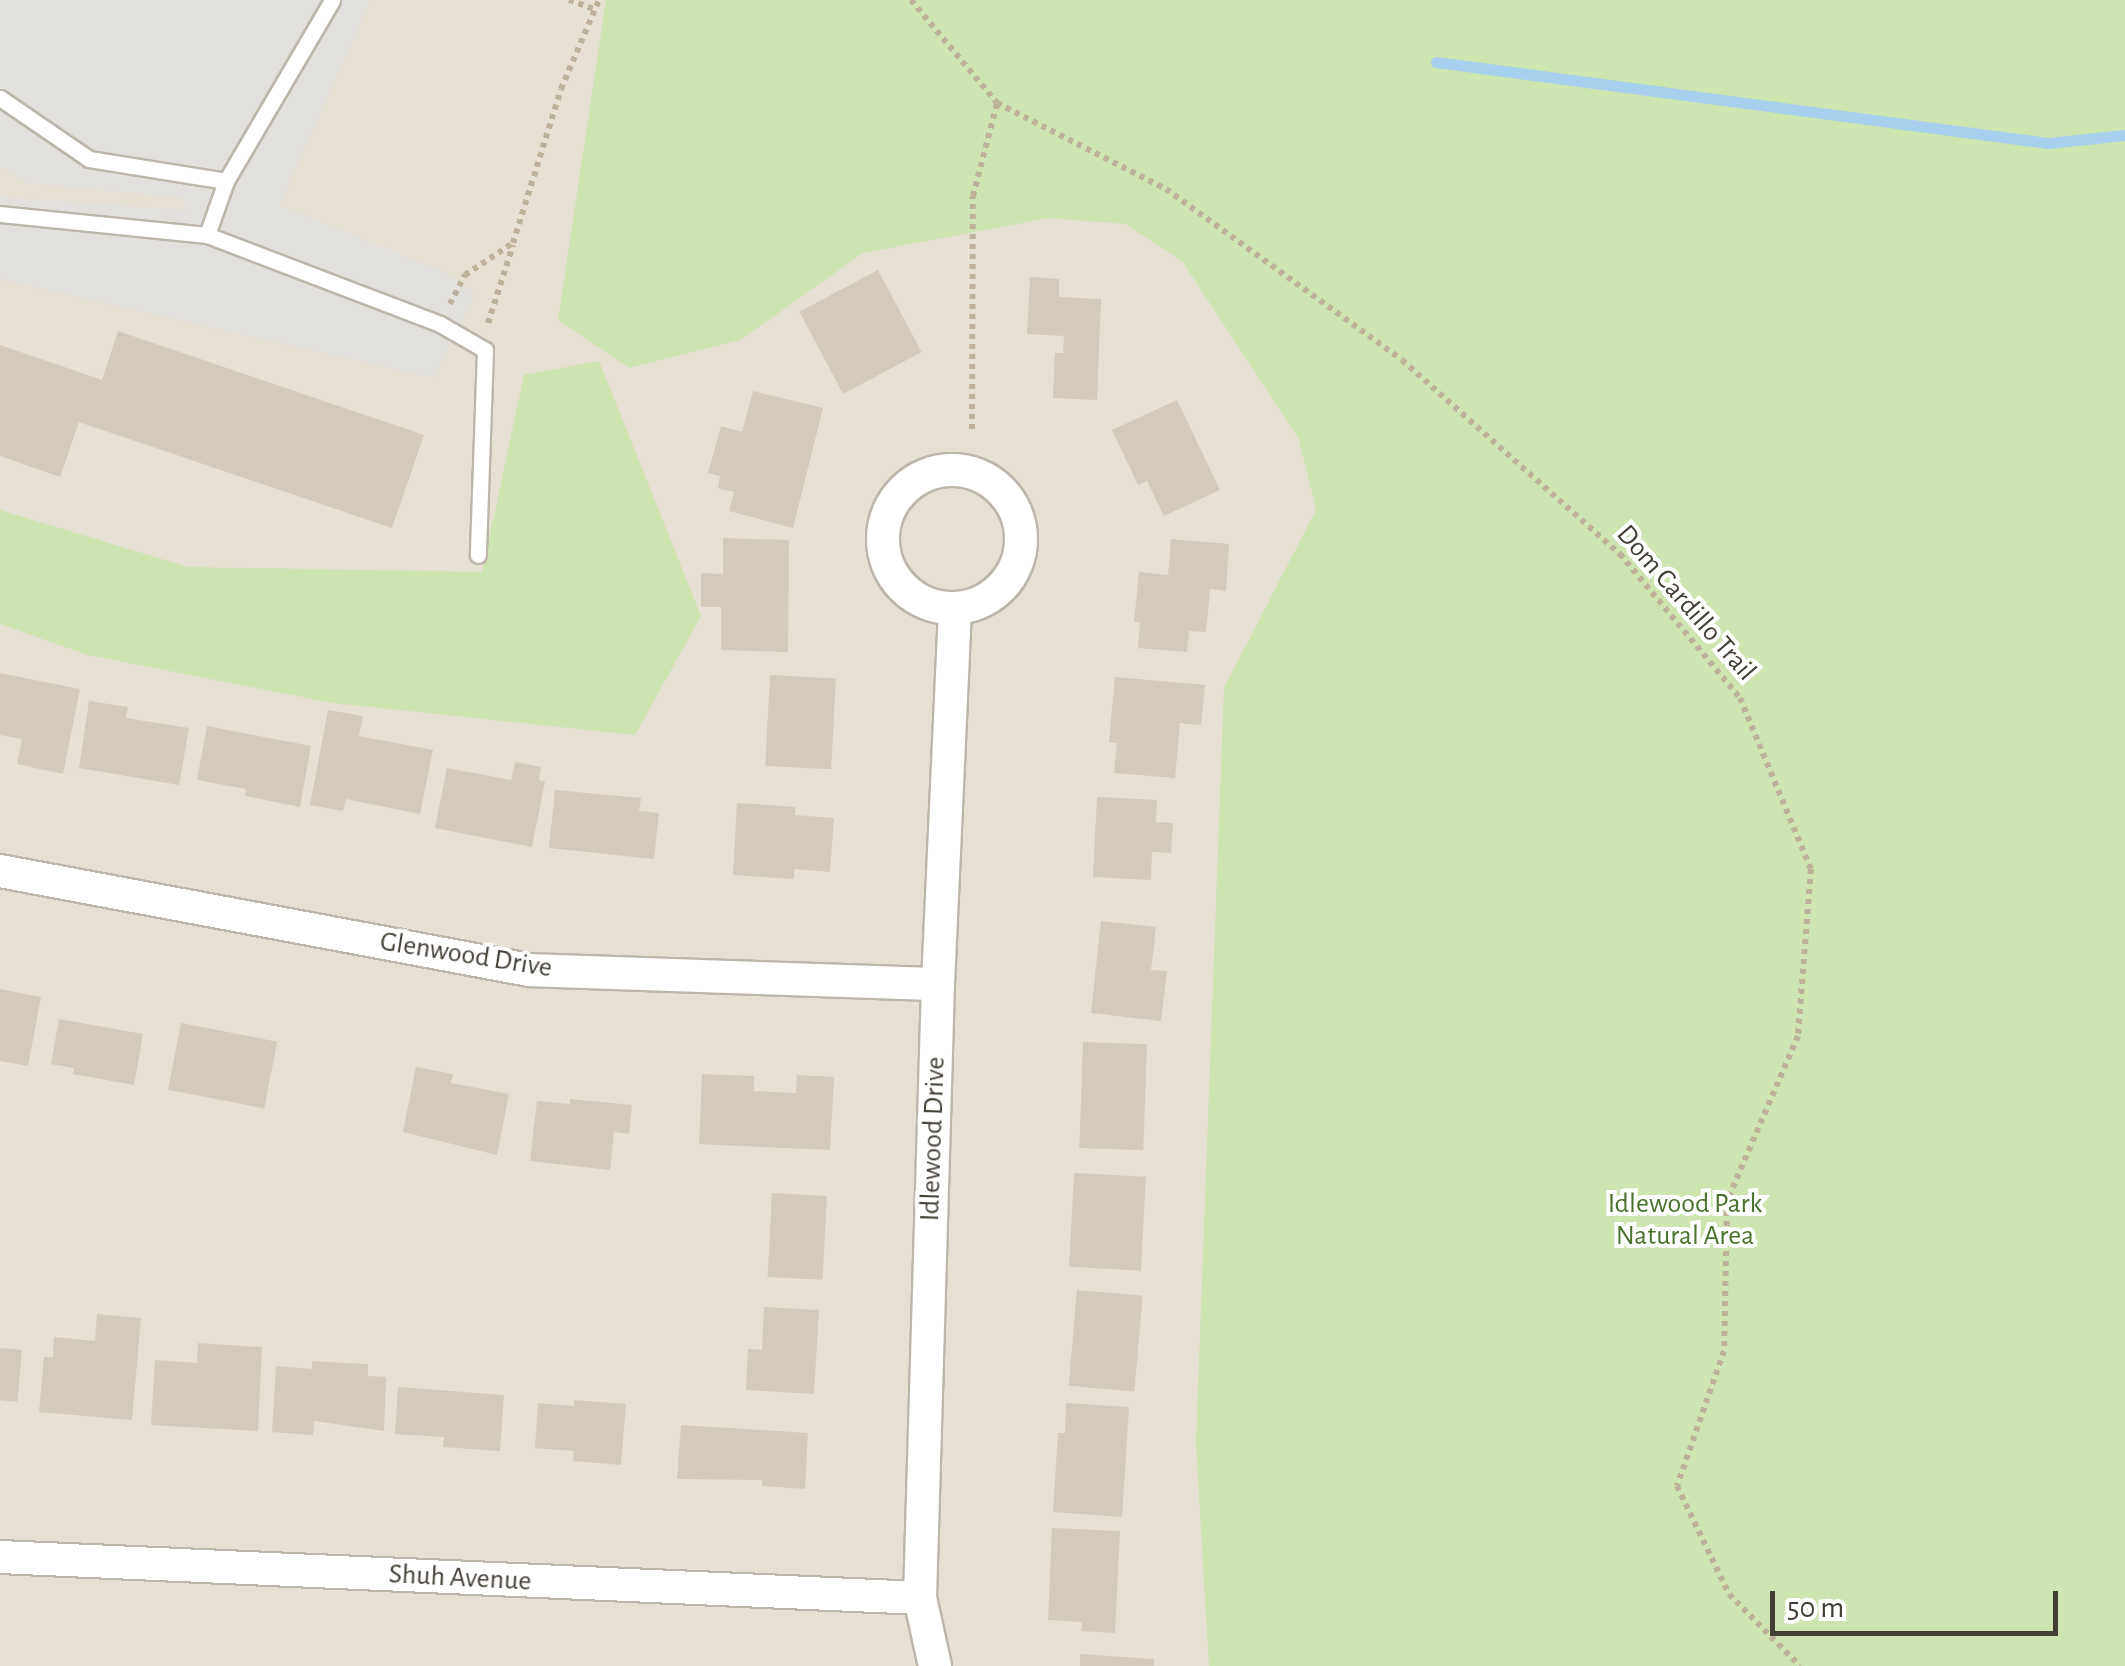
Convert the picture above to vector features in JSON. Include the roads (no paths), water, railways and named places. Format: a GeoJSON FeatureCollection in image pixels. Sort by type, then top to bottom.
{"type":"FeatureCollection","features":[{"type":"Feature","properties":{"kind":"street"},"geometry":{"type":"LineString","coordinates":[[950,468],[986,477],[999,489],[1012,502],[1023,537],[1015,572],[990,599],[955,610],[919,602],[892,576],[882,541],[890,506],[915,479],[950,468]]}},
{"type":"Feature","properties":{"kind":"street","name":"Idlewood Drive"},"geometry":{"type":"LineString","coordinates":[[935,1666],[920,1598],[938,984],[955,610]]}},
{"type":"Feature","properties":{"kind":"street","name":"Glenwood Drive"},"geometry":{"type":"LineString","coordinates":[[0,871],[529,970],[938,984]]}},
{"type":"Feature","properties":{"kind":"street","name":"Shuh Avenue"},"geometry":{"type":"LineString","coordinates":[[0,1557],[920,1598]]}},
{"type":"Feature","properties":{"kind":"lane"},"geometry":{"type":"LineString","coordinates":[[207,235],[226,181],[332,0]]}},
{"type":"Feature","properties":{"kind":"lane"},"geometry":{"type":"LineString","coordinates":[[0,98],[89,159],[226,181]]}},
{"type":"Feature","properties":{"kind":"lane"},"geometry":{"type":"LineString","coordinates":[[0,214],[207,235],[440,324],[485,350],[478,555]]}},
{"type":"Feature","properties":{"kind":"waterway"},"geometry":{"type":"LineString","coordinates":[[1436,62],[2048,143],[2125,135]]}},
{"type":"Feature","properties":{"kind":"park label","name":"Idlewood Park Natural Area"},"geometry":{"type":"Point","coordinates":[1685,1220]}}]}
